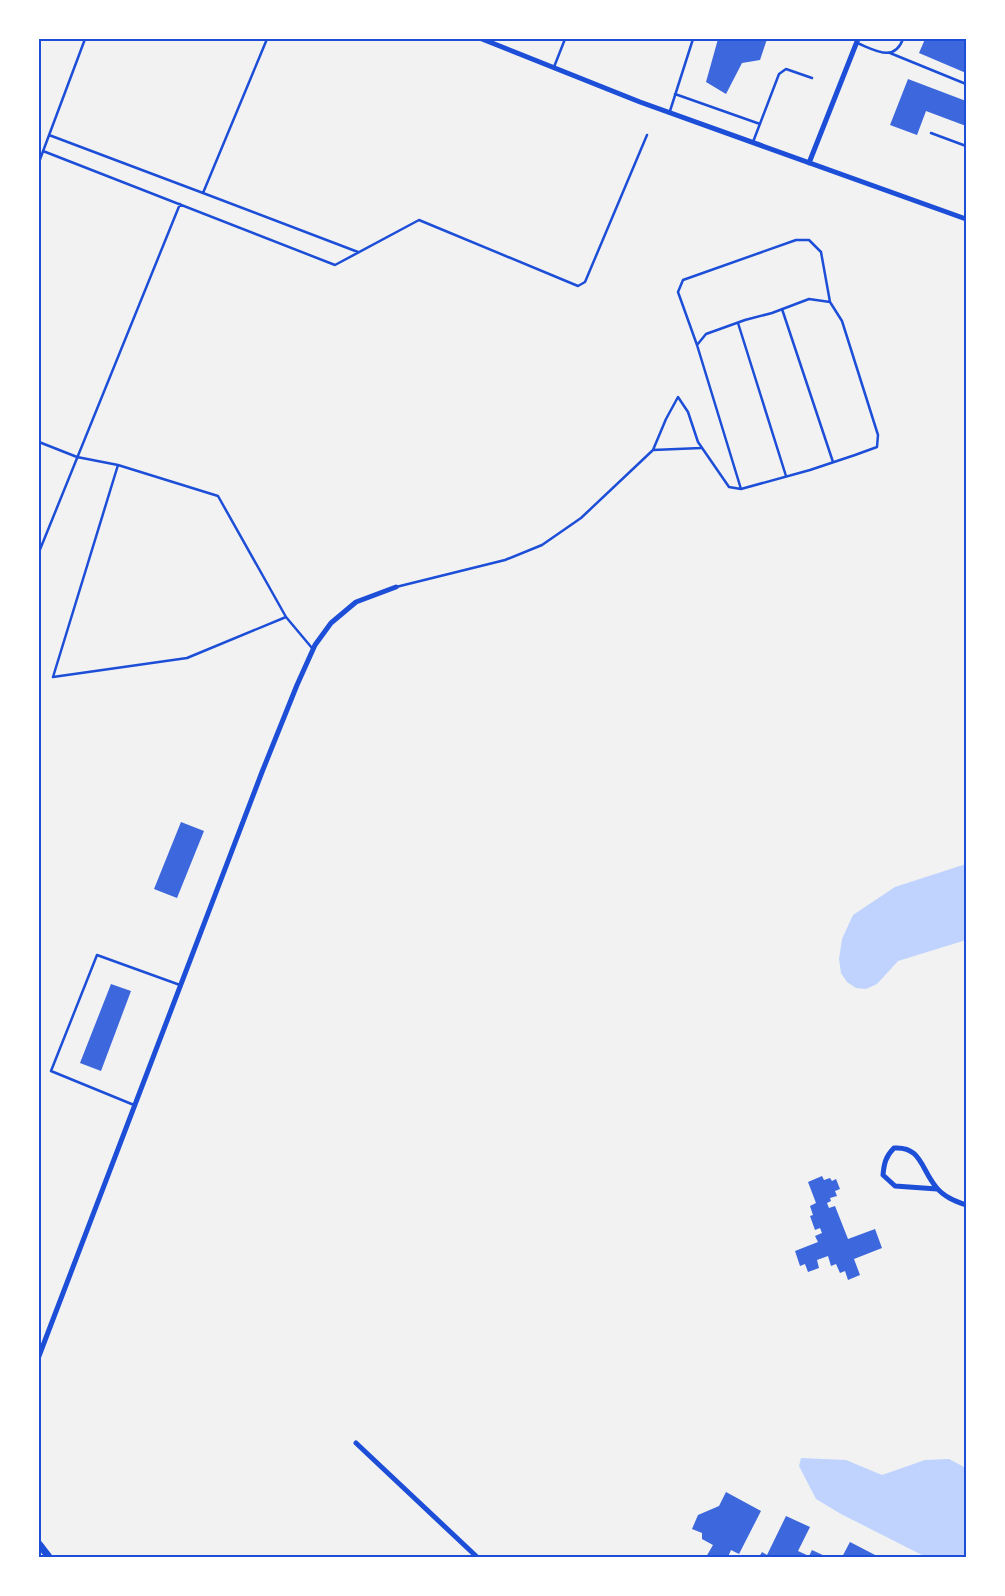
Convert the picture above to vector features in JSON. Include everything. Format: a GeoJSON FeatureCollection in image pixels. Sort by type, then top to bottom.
{"type":"FeatureCollection","features":[{"type":"Feature","properties":{"kind":"street"},"geometry":{"type":"LineString","coordinates":[[482,39],[752,144],[966,219]]}},
{"type":"Feature","properties":{"kind":"street"},"geometry":{"type":"LineString","coordinates":[[809,164],[857,41]]}},
{"type":"Feature","properties":{"kind":"street"},"geometry":{"type":"LineString","coordinates":[[39,1356],[262,772],[313,649],[331,623],[356,602],[396,588]]}},
{"type":"Feature","properties":{"kind":"street"},"geometry":{"type":"LineString","coordinates":[[937,1189],[895,1186],[883,1175],[887,1156],[894,1148],[904,1147],[915,1152],[924,1171],[937,1189],[952,1200],[966,1205]]}},
{"type":"Feature","properties":{"kind":"street"},"geometry":{"type":"LineString","coordinates":[[356,1443],[477,1557]]}},
{"type":"Feature","properties":{"kind":"street"},"geometry":{"type":"LineString","coordinates":[[39,1544],[48,1557]]}},
{"type":"Feature","properties":{"kind":"lane"},"geometry":{"type":"LineString","coordinates":[[39,162],[85,39]]}},
{"type":"Feature","properties":{"kind":"lane"},"geometry":{"type":"LineString","coordinates":[[203,193],[267,39]]}},
{"type":"Feature","properties":{"kind":"lane"},"geometry":{"type":"LineString","coordinates":[[554,67],[565,39]]}},
{"type":"Feature","properties":{"kind":"lane"},"geometry":{"type":"LineString","coordinates":[[669,112],[693,39]]}},
{"type":"Feature","properties":{"kind":"lane"},"geometry":{"type":"LineString","coordinates":[[890,53],[899,48],[903,39]]}},
{"type":"Feature","properties":{"kind":"lane"},"geometry":{"type":"LineString","coordinates":[[857,41],[966,84]]}},
{"type":"Feature","properties":{"kind":"lane"},"geometry":{"type":"LineString","coordinates":[[752,144],[778,74],[786,69],[812,78]]}},
{"type":"Feature","properties":{"kind":"lane"},"geometry":{"type":"LineString","coordinates":[[675,94],[760,124]]}},
{"type":"Feature","properties":{"kind":"lane"},"geometry":{"type":"LineString","coordinates":[[931,133],[966,146]]}},
{"type":"Feature","properties":{"kind":"lane"},"geometry":{"type":"LineString","coordinates":[[49,135],[358,252]]}},
{"type":"Feature","properties":{"kind":"lane"},"geometry":{"type":"LineString","coordinates":[[43,150],[335,265],[419,220],[578,286],[585,282],[648,135]]}},
{"type":"Feature","properties":{"kind":"lane"},"geometry":{"type":"LineString","coordinates":[[39,552],[180,204]]}},
{"type":"Feature","properties":{"kind":"lane"},"geometry":{"type":"LineString","coordinates":[[396,588],[505,560],[542,545],[581,518],[653,450],[678,397],[688,412],[698,442],[728,487],[740,489],[856,456],[877,446],[878,435],[842,320],[830,302],[821,252],[810,240],[796,240],[683,280],[678,292],[697,345],[740,489]]}},
{"type":"Feature","properties":{"kind":"lane"},"geometry":{"type":"LineString","coordinates":[[697,345],[706,334],[809,298],[830,302]]}},
{"type":"Feature","properties":{"kind":"lane"},"geometry":{"type":"LineString","coordinates":[[782,309],[833,462]]}},
{"type":"Feature","properties":{"kind":"lane"},"geometry":{"type":"LineString","coordinates":[[738,322],[786,476]]}},
{"type":"Feature","properties":{"kind":"lane"},"geometry":{"type":"LineString","coordinates":[[39,442],[77,456],[118,465],[218,496],[286,617],[313,649]]}},
{"type":"Feature","properties":{"kind":"lane"},"geometry":{"type":"LineString","coordinates":[[653,450],[702,448]]}},
{"type":"Feature","properties":{"kind":"lane"},"geometry":{"type":"LineString","coordinates":[[118,465],[54,676],[187,658],[286,617]]}},
{"type":"Feature","properties":{"kind":"lane"},"geometry":{"type":"LineString","coordinates":[[134,1105],[51,1071],[97,955],[180,985]]}},
{"type":"Feature","properties":{"kind":"water"},"geometry":{"type":"Polygon","coordinates":[[[966,864],[966,940],[898,961],[877,984],[866,989],[856,988],[847,982],[841,973],[839,959],[842,939],[853,915],[895,887],[966,864]]]}},
{"type":"Feature","properties":{"kind":"water"},"geometry":{"type":"Polygon","coordinates":[[[801,1458],[846,1460],[882,1475],[925,1460],[949,1459],[966,1468],[966,1557],[926,1557],[841,1514],[816,1499],[799,1466],[801,1458]]]}},
{"type":"Feature","properties":{"kind":"building"},"geometry":{"type":"Polygon","coordinates":[[[718,39],[767,39],[760,60],[742,63],[726,94],[706,82],[718,39]]]}},
{"type":"Feature","properties":{"kind":"building"},"geometry":{"type":"Polygon","coordinates":[[[925,39],[966,39],[966,73],[919,53],[925,39]]]}},
{"type":"Feature","properties":{"kind":"building"},"geometry":{"type":"Polygon","coordinates":[[[908,79],[966,101],[966,126],[926,111],[917,135],[890,125],[908,79]]]}},
{"type":"Feature","properties":{"kind":"building"},"geometry":{"type":"Polygon","coordinates":[[[181,822],[204,831],[177,898],[154,889],[181,822]]]}},
{"type":"Feature","properties":{"kind":"building"},"geometry":{"type":"Polygon","coordinates":[[[111,984],[131,991],[101,1071],[80,1063],[111,984]]]}},
{"type":"Feature","properties":{"kind":"building"},"geometry":{"type":"Polygon","coordinates":[[[822,1176],[824,1180],[830,1178],[832,1181],[836,1179],[840,1189],[835,1191],[837,1196],[830,1198],[831,1201],[827,1203],[829,1208],[835,1206],[848,1239],[875,1229],[882,1248],[854,1259],[860,1275],[848,1280],[845,1271],[840,1273],[836,1264],[831,1266],[828,1256],[817,1260],[819,1268],[808,1272],[805,1264],[800,1266],[795,1251],[818,1242],[815,1236],[822,1233],[820,1228],[815,1230],[810,1216],[813,1215],[810,1206],[816,1203],[808,1182],[822,1176]]]}},
{"type":"Feature","properties":{"kind":"building"},"geometry":{"type":"Polygon","coordinates":[[[726,1492],[761,1511],[739,1554],[731,1550],[728,1557],[706,1557],[713,1545],[702,1539],[702,1533],[692,1529],[698,1515],[719,1506],[726,1492]]]}},
{"type":"Feature","properties":{"kind":"building"},"geometry":{"type":"Polygon","coordinates":[[[786,1516],[810,1527],[798,1551],[809,1556],[812,1550],[827,1557],[759,1557],[762,1552],[767,1555],[786,1516]]]}},
{"type":"Feature","properties":{"kind":"building"},"geometry":{"type":"Polygon","coordinates":[[[850,1542],[879,1557],[842,1557],[850,1542]]]}}]}
